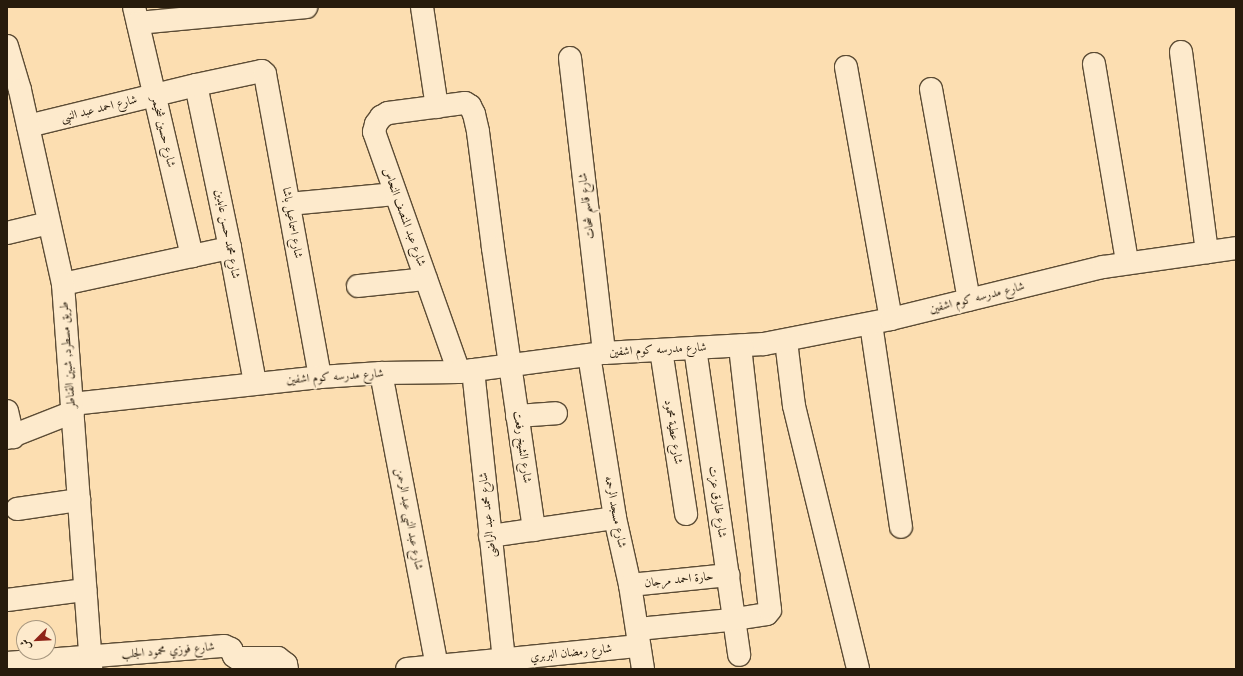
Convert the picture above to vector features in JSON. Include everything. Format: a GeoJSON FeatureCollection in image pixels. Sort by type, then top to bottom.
{"type":"FeatureCollection","features":[{"type":"Feature","properties":{"kind":"street"},"geometry":{"type":"LineString","coordinates":[[136,15],[306,7]]}},
{"type":"Feature","properties":{"kind":"street"},"geometry":{"type":"LineString","coordinates":[[422,7],[437,107]]}},
{"type":"Feature","properties":{"kind":"street","name":"شارع حسين شخيمر"},"geometry":{"type":"LineString","coordinates":[[136,15],[192,256]]}},
{"type":"Feature","properties":{"kind":"street","name":"طريق مسطرد, شبين القناطر"},"geometry":{"type":"LineString","coordinates":[[7,46],[14,92],[28,126],[63,284],[91,663]]}},
{"type":"Feature","properties":{"kind":"street"},"geometry":{"type":"LineString","coordinates":[[1182,52],[1207,252]]}},
{"type":"Feature","properties":{"kind":"street","name":"شارع قاسم شحات"},"geometry":{"type":"LineString","coordinates":[[570,58],[596,354]]}},
{"type":"Feature","properties":{"kind":"street"},"geometry":{"type":"LineString","coordinates":[[1094,64],[1127,262]]}},
{"type":"Feature","properties":{"kind":"street"},"geometry":{"type":"LineString","coordinates":[[846,67],[881,321],[901,527]]}},
{"type":"Feature","properties":{"kind":"street","name":"شارع احمد عبد النبى"},"geometry":{"type":"LineString","coordinates":[[28,126],[196,85],[262,71]]}},
{"type":"Feature","properties":{"kind":"street","name":"شارع اسماعيل باشا"},"geometry":{"type":"LineString","coordinates":[[262,71],[265,74],[320,377]]}},
{"type":"Feature","properties":{"kind":"street","name":"شارع محمد حسن عابدين"},"geometry":{"type":"LineString","coordinates":[[196,85],[230,248],[255,383]]}},
{"type":"Feature","properties":{"kind":"street"},"geometry":{"type":"LineString","coordinates":[[931,89],[969,300]]}},
{"type":"Feature","properties":{"kind":"street","name":"شارع عبد المنصف النحاس"},"geometry":{"type":"LineString","coordinates":[[466,371],[426,279],[374,132],[376,124],[381,117],[388,113],[465,103],[470,106],[474,114],[478,132],[510,365]]}},
{"type":"Feature","properties":{"kind":"street"},"geometry":{"type":"LineString","coordinates":[[289,204],[395,194]]}},
{"type":"Feature","properties":{"kind":"street"},"geometry":{"type":"LineString","coordinates":[[7,233],[49,223]]}},
{"type":"Feature","properties":{"kind":"street"},"geometry":{"type":"LineString","coordinates":[[63,284],[230,248]]}},
{"type":"Feature","properties":{"kind":"street","name":"شارع مدرسه كوم اشفين"},"geometry":{"type":"LineString","coordinates":[[10,438],[73,408],[255,383],[381,373],[466,371],[596,354],[740,346],[786,341],[881,321],[1127,262],[1236,248]]}},
{"type":"Feature","properties":{"kind":"street"},"geometry":{"type":"LineString","coordinates":[[358,286],[426,279]]}},
{"type":"Feature","properties":{"kind":"street"},"geometry":{"type":"LineString","coordinates":[[786,341],[794,406],[858,669]]}},
{"type":"Feature","properties":{"kind":"street","name":"شارع رمضان البربري"},"geometry":{"type":"LineString","coordinates":[[407,669],[496,663],[767,614],[771,605],[740,346]]}},
{"type":"Feature","properties":{"kind":"street","name":"شارع طارق عزت"},"geometry":{"type":"LineString","coordinates":[[696,348],[739,655]]}},
{"type":"Feature","properties":{"kind":"street","name":"شارع عطية محمود"},"geometry":{"type":"LineString","coordinates":[[661,350],[686,514]]}},
{"type":"Feature","properties":{"kind":"street","name":"شارع مسجد الرحمه"},"geometry":{"type":"LineString","coordinates":[[596,354],[615,518],[630,585],[643,669]]}},
{"type":"Feature","properties":{"kind":"street","name":"شارع الشيخ رفعت"},"geometry":{"type":"LineString","coordinates":[[510,365],[534,530]]}},
{"type":"Feature","properties":{"kind":"street","name":"شارع محمد عبد الراضى"},"geometry":{"type":"LineString","coordinates":[[466,371],[490,536],[496,663]]}},
{"type":"Feature","properties":{"kind":"street","name":"شارع عبد النبى عبد الرحمن"},"geometry":{"type":"LineString","coordinates":[[381,373],[437,666]]}},
{"type":"Feature","properties":{"kind":"street"},"geometry":{"type":"LineString","coordinates":[[7,411],[10,438]]}},
{"type":"Feature","properties":{"kind":"street"},"geometry":{"type":"LineString","coordinates":[[517,416],[556,413]]}},
{"type":"Feature","properties":{"kind":"street"},"geometry":{"type":"LineString","coordinates":[[17,509],[79,500]]}},
{"type":"Feature","properties":{"kind":"street"},"geometry":{"type":"LineString","coordinates":[[490,536],[615,518]]}},
{"type":"Feature","properties":{"kind":"street","name":"حارة احمد مرجان"},"geometry":{"type":"LineString","coordinates":[[630,585],[728,575]]}},
{"type":"Feature","properties":{"kind":"street"},"geometry":{"type":"LineString","coordinates":[[7,600],[85,590]]}},
{"type":"Feature","properties":{"kind":"street"},"geometry":{"type":"LineString","coordinates":[[228,647],[231,669]]}},
{"type":"Feature","properties":{"kind":"street","name":"شارع فوزي محمود الجلب"},"geometry":{"type":"LineString","coordinates":[[7,663],[91,663],[228,647],[237,658],[273,657],[283,660],[286,666]]}}]}
